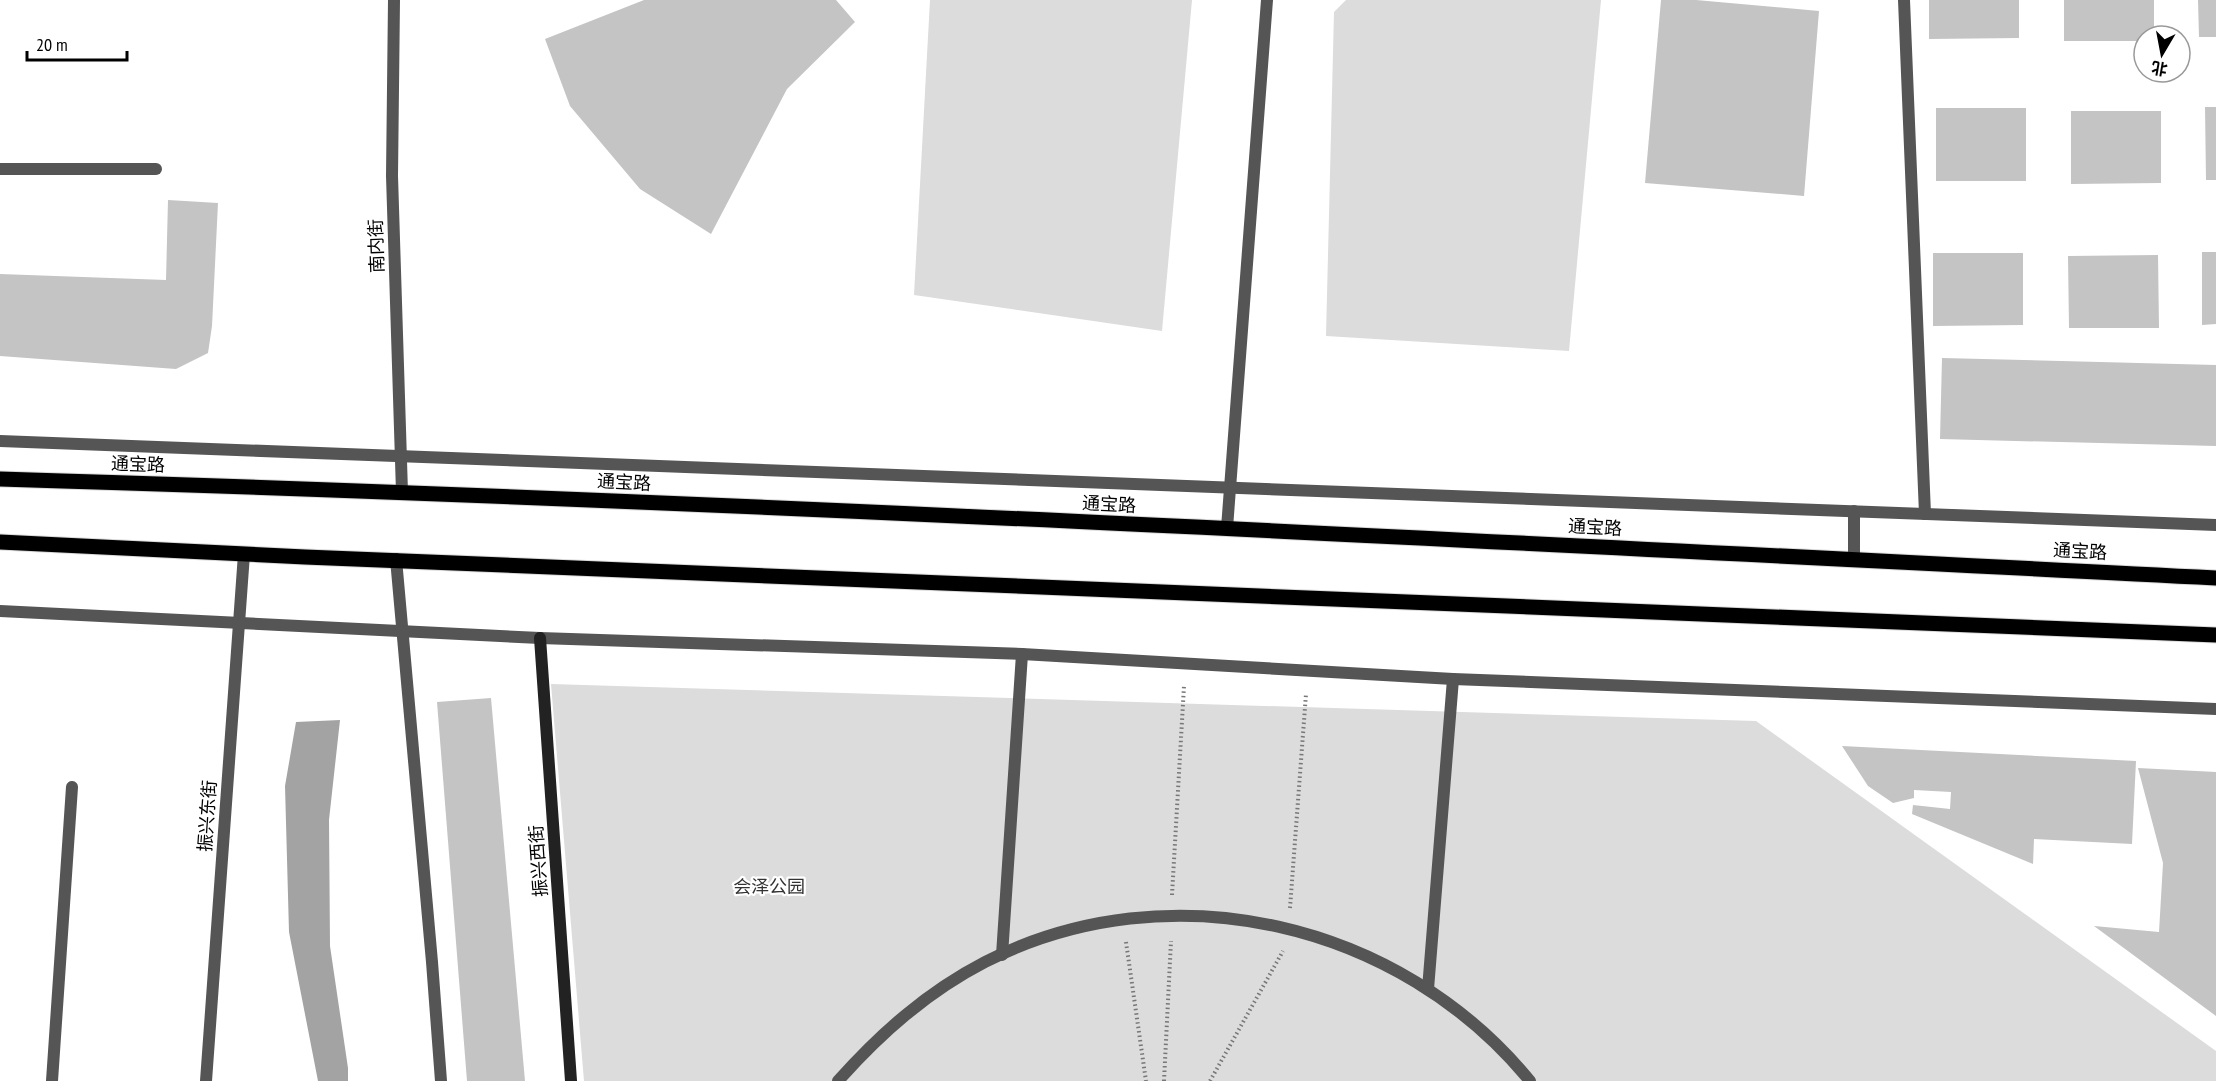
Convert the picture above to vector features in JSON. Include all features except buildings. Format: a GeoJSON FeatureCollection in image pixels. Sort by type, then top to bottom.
{"type":"FeatureCollection","features":[{"type":"Feature","properties":{"kind":"main road","name":"通宝路"},"geometry":{"type":"LineString","coordinates":[[0,479],[402,492],[1227,528],[2216,578]]}},
{"type":"Feature","properties":{"kind":"main road"},"geometry":{"type":"LineString","coordinates":[[0,542],[2216,635]]}},
{"type":"Feature","properties":{"kind":"street","name":"南内街"},"geometry":{"type":"LineString","coordinates":[[394,0],[392,176],[402,492]]}},
{"type":"Feature","properties":{"kind":"street"},"geometry":{"type":"LineString","coordinates":[[1227,528],[1267,0]]}},
{"type":"Feature","properties":{"kind":"street"},"geometry":{"type":"LineString","coordinates":[[1904,0],[1925,514]]}},
{"type":"Feature","properties":{"kind":"street"},"geometry":{"type":"LineString","coordinates":[[0,169],[156,169]]}},
{"type":"Feature","properties":{"kind":"street"},"geometry":{"type":"LineString","coordinates":[[0,441],[2216,525]]}},
{"type":"Feature","properties":{"kind":"street"},"geometry":{"type":"LineString","coordinates":[[1854,511],[1854,560]]}},
{"type":"Feature","properties":{"kind":"street","name":"振兴东街"},"geometry":{"type":"LineString","coordinates":[[206,1081],[244,554]]}},
{"type":"Feature","properties":{"kind":"street"},"geometry":{"type":"LineString","coordinates":[[396,559],[441,1081]]}},
{"type":"Feature","properties":{"kind":"street"},"geometry":{"type":"LineString","coordinates":[[0,611],[540,638],[1022,654],[1454,679],[2216,709]]}},
{"type":"Feature","properties":{"kind":"street","name":"振兴西街"},"geometry":{"type":"LineString","coordinates":[[540,638],[571,1081]]}},
{"type":"Feature","properties":{"kind":"street"},"geometry":{"type":"LineString","coordinates":[[1002,955],[1022,654]]}},
{"type":"Feature","properties":{"kind":"street"},"geometry":{"type":"LineString","coordinates":[[1428,989],[1454,679]]}},
{"type":"Feature","properties":{"kind":"street"},"geometry":{"type":"LineString","coordinates":[[52,1081],[72,787]]}},
{"type":"Feature","properties":{"kind":"street"},"geometry":{"type":"LineString","coordinates":[[838,1081],[869,1046],[905,1013],[944,986],[1002,955],[1030,943],[1076,929],[1123,920],[1171,916],[1219,917],[1267,923],[1313,935],[1359,951],[1402,972],[1480,1028],[1514,1061],[1530,1081]]}},
{"type":"Feature","properties":{"kind":"path"},"geometry":{"type":"LineString","coordinates":[[1164,1081],[1186,664]]}},
{"type":"Feature","properties":{"kind":"path"},"geometry":{"type":"LineString","coordinates":[[1210,1081],[1285,948],[1308,671]]}},
{"type":"Feature","properties":{"kind":"path"},"geometry":{"type":"LineString","coordinates":[[1126,940],[1146,1081]]}},
{"type":"Feature","properties":{"kind":"green space"},"geometry":{"type":"Polygon","coordinates":[[[930,0],[1192,0],[1162,331],[914,295],[930,0]]]}},
{"type":"Feature","properties":{"kind":"green space"},"geometry":{"type":"Polygon","coordinates":[[[1346,0],[1601,0],[1569,351],[1326,336],[1334,12],[1346,0]]]}},
{"type":"Feature","properties":{"kind":"green space","name":"会泽公园"},"geometry":{"type":"Polygon","coordinates":[[[551,684],[1756,721],[2216,1051],[2216,1081],[584,1081],[551,684]]]}},
{"type":"Feature","properties":{"kind":"shaded area"},"geometry":{"type":"Polygon","coordinates":[[[340,720],[329,820],[330,946],[348,1081],[318,1081],[289,932],[285,786],[296,722],[340,720]]]}}]}
